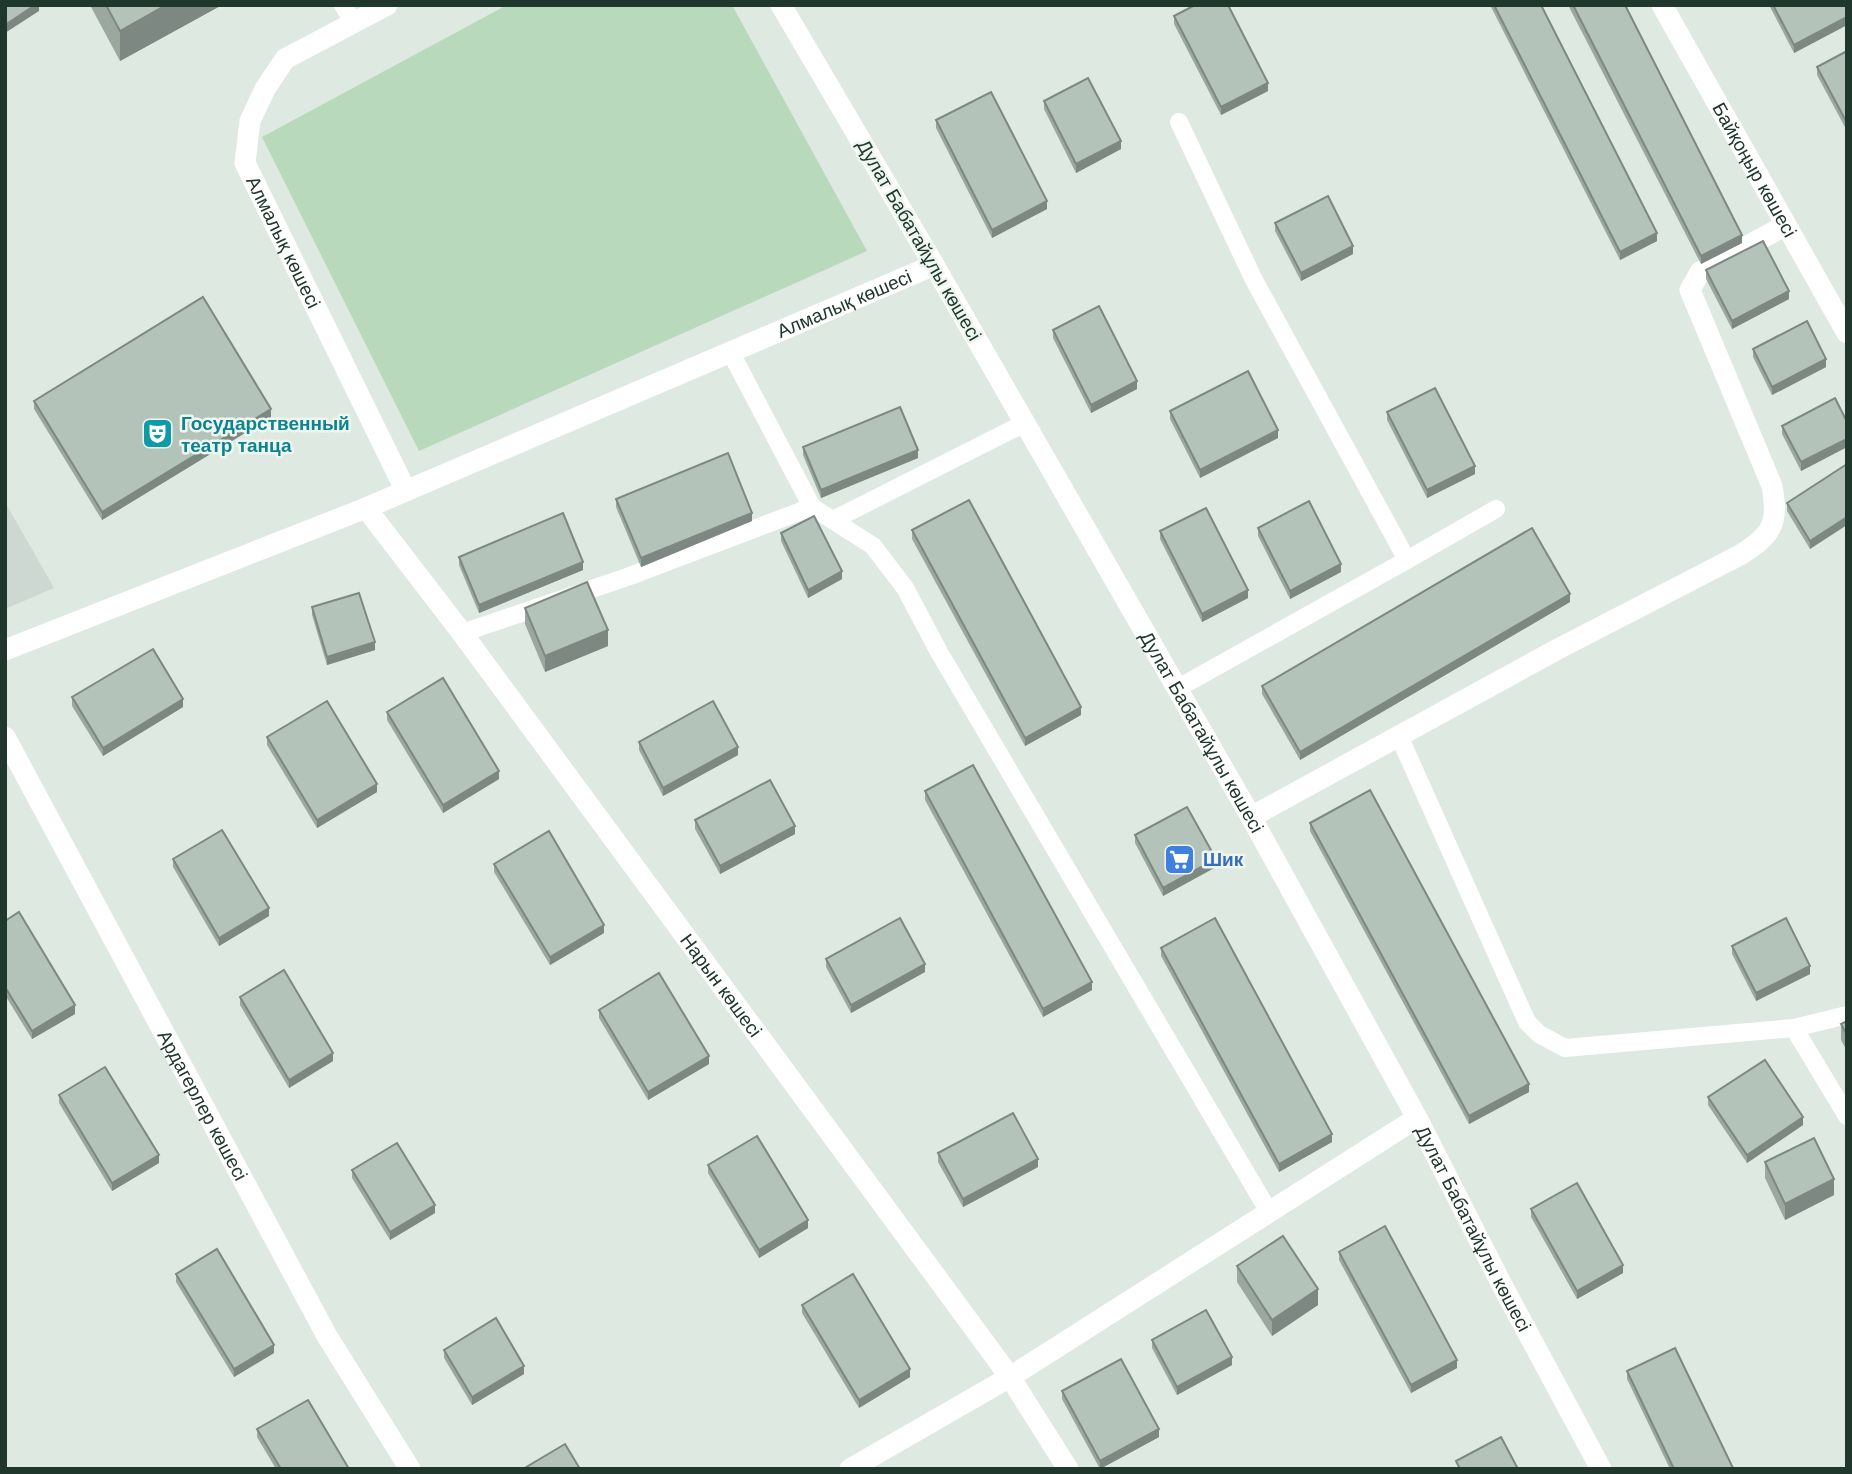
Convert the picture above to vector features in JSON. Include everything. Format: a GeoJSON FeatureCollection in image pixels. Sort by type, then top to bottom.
{"type":"FeatureCollection","features":[{"type":"Feature","properties":{"kind":"street","name":"Алмалық көшесі"},"geometry":{"type":"LineString","coordinates":[[387,5],[348,14],[285,59],[265,89],[250,121],[245,163],[405,489]]}},
{"type":"Feature","properties":{"kind":"street","name":"Дулат Бабатайұлы көшесі"},"geometry":{"type":"LineString","coordinates":[[781,5],[934,265],[1251,817],[1417,1118],[1502,1285],[1601,1469]]}},
{"type":"Feature","properties":{"kind":"street","name":"Байқоңыр көшесі"},"geometry":{"type":"LineString","coordinates":[[1662,5],[1847,333]]}},
{"type":"Feature","properties":{"kind":"street"},"geometry":{"type":"LineString","coordinates":[[1251,817],[1740,555],[1757,544],[1772,529],[1777,512],[1772,486],[1689,290],[1700,272],[1786,225]]}},
{"type":"Feature","properties":{"kind":"street","name":"Алмалық көшесі"},"geometry":{"type":"LineString","coordinates":[[5,650],[366,508],[405,489],[934,265]]}},
{"type":"Feature","properties":{"kind":"street","name":"Нарын көшесі"},"geometry":{"type":"LineString","coordinates":[[366,508],[462,632],[1010,1377],[1068,1469]]}},
{"type":"Feature","properties":{"kind":"street","name":"Ардагерлер көшесі"},"geometry":{"type":"LineString","coordinates":[[5,737],[327,1336],[410,1469]]}},
{"type":"Feature","properties":{"kind":"street"},"geometry":{"type":"LineString","coordinates":[[850,1469],[1010,1377],[1417,1118]]}},
{"type":"Feature","properties":{"kind":"lane"},"geometry":{"type":"LineString","coordinates":[[1179,121],[1254,280],[1407,560]]}},
{"type":"Feature","properties":{"kind":"lane"},"geometry":{"type":"LineString","coordinates":[[731,353],[812,507],[835,519],[873,546],[905,588],[939,652],[1269,1212]]}},
{"type":"Feature","properties":{"kind":"lane"},"geometry":{"type":"LineString","coordinates":[[835,519],[1025,423]]}},
{"type":"Feature","properties":{"kind":"lane"},"geometry":{"type":"LineString","coordinates":[[462,632],[630,576],[812,507]]}},
{"type":"Feature","properties":{"kind":"lane"},"geometry":{"type":"LineString","coordinates":[[1178,688],[1496,509]]}},
{"type":"Feature","properties":{"kind":"lane"},"geometry":{"type":"LineString","coordinates":[[1399,736],[1527,1022],[1539,1034],[1566,1048],[1794,1028],[1847,1015]]}},
{"type":"Feature","properties":{"kind":"lane"},"geometry":{"type":"LineString","coordinates":[[1794,1028],[1847,1116]]}},
{"type":"Feature","properties":{"kind":"shaded area"},"geometry":{"type":"Polygon","coordinates":[[[5,502],[54,588],[5,609],[5,502]]]}},
{"type":"Feature","properties":{"kind":"green space"},"geometry":{"type":"Polygon","coordinates":[[[507,5],[732,5],[867,251],[419,451],[262,137],[507,5]]]}},
{"type":"Feature","properties":{"kind":"building"},"geometry":{"type":"Polygon","coordinates":[[[5,5],[35,5],[5,25],[5,5]]]}},
{"type":"Feature","properties":{"kind":"building"},"geometry":{"type":"Polygon","coordinates":[[[106,5],[166,5],[120,31],[106,5]]]}},
{"type":"Feature","properties":{"kind":"building"},"geometry":{"type":"Polygon","coordinates":[[[1195,5],[1228,5],[1268,83],[1221,107],[1174,16],[1195,5]]]}},
{"type":"Feature","properties":{"kind":"building"},"geometry":{"type":"Polygon","coordinates":[[[1494,5],[1541,5],[1657,233],[1620,252],[1494,5]]]}},
{"type":"Feature","properties":{"kind":"building"},"geometry":{"type":"Polygon","coordinates":[[[1573,5],[1625,5],[1742,235],[1701,256],[1573,5]]]}},
{"type":"Feature","properties":{"kind":"building"},"geometry":{"type":"Polygon","coordinates":[[[1773,5],[1847,5],[1847,17],[1794,45],[1773,5]]]}},
{"type":"Feature","properties":{"kind":"building"},"geometry":{"type":"Polygon","coordinates":[[[1847,51],[1847,123],[1817,67],[1847,51]]]}},
{"type":"Feature","properties":{"kind":"building"},"geometry":{"type":"Polygon","coordinates":[[[1088,78],[1121,141],[1076,164],[1044,101],[1088,78]]]}},
{"type":"Feature","properties":{"kind":"building"},"geometry":{"type":"Polygon","coordinates":[[[991,92],[1047,201],[992,230],[936,120],[991,92]]]}},
{"type":"Feature","properties":{"kind":"building"},"geometry":{"type":"Polygon","coordinates":[[[1328,196],[1353,246],[1301,273],[1275,223],[1328,196]]]}},
{"type":"Feature","properties":{"kind":"building"},"geometry":{"type":"Polygon","coordinates":[[[1763,241],[1789,291],[1732,321],[1706,270],[1763,241]]]}},
{"type":"Feature","properties":{"kind":"building"},"geometry":{"type":"Polygon","coordinates":[[[203,297],[271,409],[102,512],[34,401],[203,297]]]}},
{"type":"Feature","properties":{"kind":"building"},"geometry":{"type":"Polygon","coordinates":[[[1099,306],[1137,381],[1091,405],[1053,330],[1099,306]]]}},
{"type":"Feature","properties":{"kind":"building"},"geometry":{"type":"Polygon","coordinates":[[[1807,321],[1826,359],[1772,387],[1753,349],[1807,321]]]}},
{"type":"Feature","properties":{"kind":"building"},"geometry":{"type":"Polygon","coordinates":[[[1248,371],[1278,430],[1200,470],[1170,411],[1248,371]]]}},
{"type":"Feature","properties":{"kind":"building"},"geometry":{"type":"Polygon","coordinates":[[[1435,388],[1475,466],[1427,490],[1387,412],[1435,388]]]}},
{"type":"Feature","properties":{"kind":"building"},"geometry":{"type":"Polygon","coordinates":[[[1835,398],[1847,422],[1847,439],[1801,462],[1782,426],[1835,398]]]}},
{"type":"Feature","properties":{"kind":"building"},"geometry":{"type":"Polygon","coordinates":[[[900,407],[918,450],[821,490],[803,447],[900,407]]]}},
{"type":"Feature","properties":{"kind":"building"},"geometry":{"type":"Polygon","coordinates":[[[728,453],[752,513],[641,558],[616,499],[728,453]]]}},
{"type":"Feature","properties":{"kind":"building"},"geometry":{"type":"Polygon","coordinates":[[[1847,464],[1847,517],[1810,541],[1787,503],[1847,464]]]}},
{"type":"Feature","properties":{"kind":"building"},"geometry":{"type":"Polygon","coordinates":[[[969,500],[1081,707],[1025,738],[912,530],[969,500]]]}},
{"type":"Feature","properties":{"kind":"building"},"geometry":{"type":"Polygon","coordinates":[[[1309,501],[1341,564],[1290,591],[1258,528],[1309,501]]]}},
{"type":"Feature","properties":{"kind":"building"},"geometry":{"type":"Polygon","coordinates":[[[1206,508],[1248,590],[1202,614],[1160,531],[1206,508]]]}},
{"type":"Feature","properties":{"kind":"building"},"geometry":{"type":"Polygon","coordinates":[[[563,513],[583,562],[479,605],[459,557],[563,513]]]}},
{"type":"Feature","properties":{"kind":"building"},"geometry":{"type":"Polygon","coordinates":[[[814,516],[842,571],[808,590],[781,533],[814,516]]]}},
{"type":"Feature","properties":{"kind":"building"},"geometry":{"type":"Polygon","coordinates":[[[1532,528],[1570,594],[1300,752],[1262,686],[1532,528]]]}},
{"type":"Feature","properties":{"kind":"building"},"geometry":{"type":"Polygon","coordinates":[[[587,582],[608,630],[545,656],[525,608],[587,582]]]}},
{"type":"Feature","properties":{"kind":"building"},"geometry":{"type":"Polygon","coordinates":[[[359,593],[375,642],[327,657],[312,607],[359,593]]]}},
{"type":"Feature","properties":{"kind":"building"},"geometry":{"type":"Polygon","coordinates":[[[153,649],[183,699],[103,748],[72,697],[153,649]]]}},
{"type":"Feature","properties":{"kind":"building"},"geometry":{"type":"Polygon","coordinates":[[[443,678],[499,771],[443,805],[387,712],[443,678]]]}},
{"type":"Feature","properties":{"kind":"building"},"geometry":{"type":"Polygon","coordinates":[[[327,701],[377,784],[317,820],[267,737],[327,701]]]}},
{"type":"Feature","properties":{"kind":"building"},"geometry":{"type":"Polygon","coordinates":[[[713,701],[738,747],[663,788],[639,742],[713,701]]]}},
{"type":"Feature","properties":{"kind":"building"},"geometry":{"type":"Polygon","coordinates":[[[973,765],[1092,982],[1043,1009],[925,791],[973,765]]]}},
{"type":"Feature","properties":{"kind":"building"},"geometry":{"type":"Polygon","coordinates":[[[770,780],[795,826],[720,866],[695,820],[770,780]]]}},
{"type":"Feature","properties":{"kind":"building"},"geometry":{"type":"Polygon","coordinates":[[[1370,790],[1529,1084],[1469,1116],[1310,823],[1370,790]]]}},
{"type":"Feature","properties":{"kind":"building"},"geometry":{"type":"Polygon","coordinates":[[[1187,807],[1216,859],[1163,888],[1135,835],[1187,807]]]}},
{"type":"Feature","properties":{"kind":"building"},"geometry":{"type":"Polygon","coordinates":[[[222,830],[269,908],[219,938],[173,859],[222,830]]]}},
{"type":"Feature","properties":{"kind":"building"},"geometry":{"type":"Polygon","coordinates":[[[549,831],[604,925],[550,957],[494,864],[549,831]]]}},
{"type":"Feature","properties":{"kind":"building"},"geometry":{"type":"Polygon","coordinates":[[[19,912],[75,1005],[32,1031],[5,987],[5,921],[19,912]]]}},
{"type":"Feature","properties":{"kind":"building"},"geometry":{"type":"Polygon","coordinates":[[[900,918],[925,964],[851,1005],[826,959],[900,918]]]}},
{"type":"Feature","properties":{"kind":"building"},"geometry":{"type":"Polygon","coordinates":[[[1215,918],[1332,1134],[1279,1164],[1161,948],[1215,918]]]}},
{"type":"Feature","properties":{"kind":"building"},"geometry":{"type":"Polygon","coordinates":[[[1786,918],[1810,966],[1756,993],[1732,946],[1786,918]]]}},
{"type":"Feature","properties":{"kind":"building"},"geometry":{"type":"Polygon","coordinates":[[[284,970],[333,1053],[289,1080],[240,997],[284,970]]]}},
{"type":"Feature","properties":{"kind":"building"},"geometry":{"type":"Polygon","coordinates":[[[659,973],[709,1056],[648,1092],[599,1010],[659,973]]]}},
{"type":"Feature","properties":{"kind":"building"},"geometry":{"type":"Polygon","coordinates":[[[1847,1021],[1847,1035],[1841,1024],[1847,1021]]]}},
{"type":"Feature","properties":{"kind":"building"},"geometry":{"type":"Polygon","coordinates":[[[1765,1060],[1803,1117],[1747,1155],[1708,1097],[1765,1060]]]}},
{"type":"Feature","properties":{"kind":"building"},"geometry":{"type":"Polygon","coordinates":[[[105,1067],[159,1155],[112,1183],[59,1095],[105,1067]]]}},
{"type":"Feature","properties":{"kind":"building"},"geometry":{"type":"Polygon","coordinates":[[[1013,1113],[1038,1159],[963,1199],[938,1153],[1013,1113]]]}},
{"type":"Feature","properties":{"kind":"building"},"geometry":{"type":"Polygon","coordinates":[[[757,1136],[808,1220],[759,1250],[708,1165],[757,1136]]]}},
{"type":"Feature","properties":{"kind":"building"},"geometry":{"type":"Polygon","coordinates":[[[1814,1138],[1834,1179],[1785,1204],[1765,1162],[1814,1138]]]}},
{"type":"Feature","properties":{"kind":"building"},"geometry":{"type":"Polygon","coordinates":[[[397,1143],[435,1205],[390,1232],[352,1170],[397,1143]]]}},
{"type":"Feature","properties":{"kind":"building"},"geometry":{"type":"Polygon","coordinates":[[[1577,1183],[1623,1265],[1577,1291],[1531,1209],[1577,1183]]]}},
{"type":"Feature","properties":{"kind":"building"},"geometry":{"type":"Polygon","coordinates":[[[1385,1226],[1457,1360],[1411,1385],[1339,1252],[1385,1226]]]}},
{"type":"Feature","properties":{"kind":"building"},"geometry":{"type":"Polygon","coordinates":[[[1283,1236],[1318,1289],[1272,1320],[1237,1266],[1283,1236]]]}},
{"type":"Feature","properties":{"kind":"building"},"geometry":{"type":"Polygon","coordinates":[[[217,1249],[274,1345],[234,1369],[176,1274],[217,1249]]]}},
{"type":"Feature","properties":{"kind":"building"},"geometry":{"type":"Polygon","coordinates":[[[853,1274],[910,1369],[859,1400],[802,1305],[853,1274]]]}},
{"type":"Feature","properties":{"kind":"building"},"geometry":{"type":"Polygon","coordinates":[[[1206,1310],[1232,1357],[1177,1387],[1152,1340],[1206,1310]]]}},
{"type":"Feature","properties":{"kind":"building"},"geometry":{"type":"Polygon","coordinates":[[[496,1318],[524,1366],[472,1397],[444,1350],[496,1318]]]}},
{"type":"Feature","properties":{"kind":"building"},"geometry":{"type":"Polygon","coordinates":[[[1675,1348],[1732,1469],[1674,1469],[1627,1371],[1675,1348]]]}},
{"type":"Feature","properties":{"kind":"building"},"geometry":{"type":"Polygon","coordinates":[[[1121,1359],[1159,1429],[1100,1461],[1062,1391],[1121,1359]]]}},
{"type":"Feature","properties":{"kind":"building"},"geometry":{"type":"Polygon","coordinates":[[[308,1400],[349,1469],[281,1469],[257,1429],[308,1400]]]}},
{"type":"Feature","properties":{"kind":"building"},"geometry":{"type":"Polygon","coordinates":[[[1501,1437],[1518,1469],[1460,1469],[1456,1461],[1501,1437]]]}},
{"type":"Feature","properties":{"kind":"building"},"geometry":{"type":"Polygon","coordinates":[[[565,1444],[580,1469],[523,1469],[565,1444]]]}},
{"type":"Feature","properties":{"kind":"place","name":"Государственный театр танца"},"geometry":{"type":"Point","coordinates":[158,434]}},
{"type":"Feature","properties":{"kind":"place","name":"Шик"},"geometry":{"type":"Point","coordinates":[1180,859]}}]}
